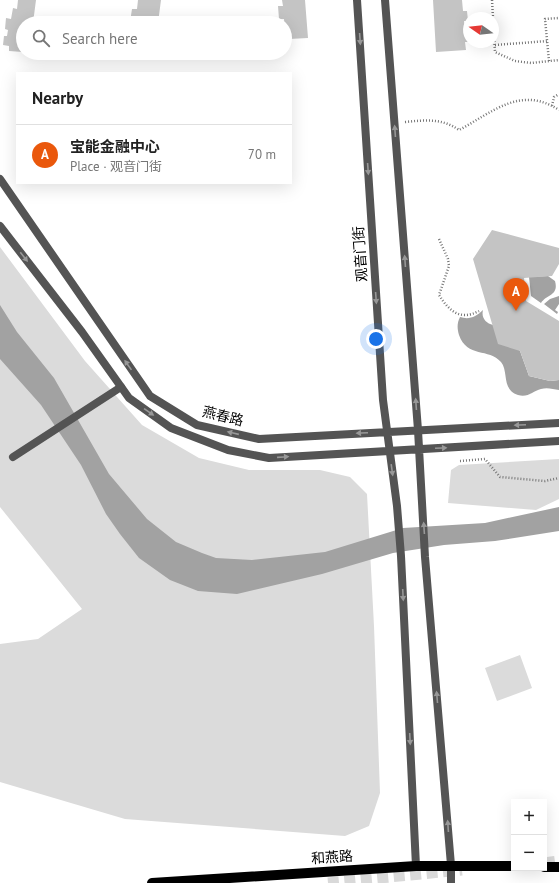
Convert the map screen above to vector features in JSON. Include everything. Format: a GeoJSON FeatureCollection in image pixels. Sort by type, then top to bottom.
{"type":"FeatureCollection","features":[{"type":"Feature","properties":{"kind":"main road","name":"和燕路"},"geometry":{"type":"LineString","coordinates":[[152,883],[416,866],[511,866]]}},
{"type":"Feature","properties":{"kind":"main road"},"geometry":{"type":"LineString","coordinates":[[547,867],[559,867]]}},
{"type":"Feature","properties":{"kind":"street","name":"观音门街"},"geometry":{"type":"LineString","coordinates":[[357,0],[383,400],[397,506],[401,556],[416,866]]}},
{"type":"Feature","properties":{"kind":"street"},"geometry":{"type":"LineString","coordinates":[[385,0],[418,430],[425,557],[451,865],[451,883]]}},
{"type":"Feature","properties":{"kind":"street","name":"燕春路"},"geometry":{"type":"LineString","coordinates":[[0,180],[150,396],[197,425],[259,439],[559,423]]}},
{"type":"Feature","properties":{"kind":"street","name":"燕春路"},"geometry":{"type":"LineString","coordinates":[[0,226],[82,332],[128,398],[171,428],[228,450],[269,458],[559,441]]}},
{"type":"Feature","properties":{"kind":"street"},"geometry":{"type":"LineString","coordinates":[[13,457],[121,387]]}},
{"type":"Feature","properties":{"kind":"path"},"geometry":{"type":"LineString","coordinates":[[492,0],[493,12]]}},
{"type":"Feature","properties":{"kind":"path"},"geometry":{"type":"LineString","coordinates":[[549,61],[545,19],[559,18]]}},
{"type":"Feature","properties":{"kind":"path"},"geometry":{"type":"LineString","coordinates":[[499,45],[548,41]]}},
{"type":"Feature","properties":{"kind":"path"},"geometry":{"type":"LineString","coordinates":[[495,48],[495,52],[515,61],[531,63],[559,60]]}},
{"type":"Feature","properties":{"kind":"path"},"geometry":{"type":"LineString","coordinates":[[552,106],[554,97],[559,94]]}},
{"type":"Feature","properties":{"kind":"path"},"geometry":{"type":"LineString","coordinates":[[394,123],[437,121],[446,122],[459,130],[484,115],[513,102],[525,100],[536,101],[559,110]]}},
{"type":"Feature","properties":{"kind":"path"},"geometry":{"type":"LineString","coordinates":[[439,239],[448,259],[449,266],[438,295],[446,306],[461,315],[470,315],[478,311]]}},
{"type":"Feature","properties":{"kind":"path"},"geometry":{"type":"LineString","coordinates":[[460,461],[485,459],[500,477],[545,480],[559,478]]}},
{"type":"Feature","properties":{"kind":"shaded area"},"geometry":{"type":"Polygon","coordinates":[[[0,247],[85,361],[142,425],[199,458],[249,470],[320,470],[350,477],[367,494],[374,626],[380,793],[369,826],[345,836],[125,819],[0,782],[0,644],[38,639],[82,609],[0,507],[0,247]]]}},
{"type":"Feature","properties":{"kind":"shaded area"},"geometry":{"type":"Polygon","coordinates":[[[548,276],[555,281],[555,290],[541,303],[531,296],[529,277],[548,276]]]}},
{"type":"Feature","properties":{"kind":"shaded area"},"geometry":{"type":"Polygon","coordinates":[[[559,296],[559,304],[555,310],[558,312],[557,314],[544,304],[550,299],[559,296]]]}},
{"type":"Feature","properties":{"kind":"shaded area"},"geometry":{"type":"Polygon","coordinates":[[[0,305],[17,332],[54,378],[109,474],[147,519],[176,542],[202,553],[216,558],[252,560],[325,552],[403,528],[485,523],[559,507],[559,531],[495,541],[444,545],[393,553],[322,574],[237,594],[198,591],[170,580],[139,558],[120,534],[106,514],[81,465],[41,405],[0,359],[0,305]]]}},
{"type":"Feature","properties":{"kind":"shaded area"},"geometry":{"type":"Polygon","coordinates":[[[483,310],[485,320],[493,325],[520,351],[529,376],[550,381],[559,380],[559,390],[543,388],[525,396],[518,395],[509,389],[505,371],[501,362],[490,355],[467,347],[459,335],[458,321],[460,317],[472,317],[483,310]]]}},
{"type":"Feature","properties":{"kind":"shaded area"},"geometry":{"type":"Polygon","coordinates":[[[559,459],[559,499],[536,510],[448,503],[451,470],[459,465],[559,459]]]}},
{"type":"Feature","properties":{"kind":"shaded area"},"geometry":{"type":"Polygon","coordinates":[[[520,655],[532,688],[497,701],[485,668],[520,655]]]}},
{"type":"Feature","properties":{"kind":"building"},"geometry":{"type":"Polygon","coordinates":[[[18,0],[36,0],[34,16],[16,16],[16,52],[9,51],[9,46],[3,45],[4,36],[7,36],[8,30],[5,29],[6,18],[11,19],[13,8],[17,9],[18,0]]]}},
{"type":"Feature","properties":{"kind":"building"},"geometry":{"type":"Polygon","coordinates":[[[138,0],[161,0],[159,16],[131,16],[132,9],[137,9],[138,0]]]}},
{"type":"Feature","properties":{"kind":"building"},"geometry":{"type":"Polygon","coordinates":[[[282,0],[305,0],[308,38],[292,39],[292,16],[279,16],[278,6],[283,6],[282,0]]]}},
{"type":"Feature","properties":{"kind":"building"},"geometry":{"type":"Polygon","coordinates":[[[433,0],[462,0],[463,11],[467,12],[463,12],[463,48],[466,48],[466,50],[436,52],[433,0]]]}},
{"type":"Feature","properties":{"kind":"building"},"geometry":{"type":"Polygon","coordinates":[[[492,230],[559,248],[559,264],[552,276],[524,278],[526,301],[559,321],[559,380],[550,381],[529,376],[520,351],[498,344],[473,259],[492,230]]]}},
{"type":"Feature","properties":{"kind":"tunnel"},"geometry":{"type":"LineString","coordinates":[[547,863],[559,861]]}},
{"type":"Feature","properties":{"kind":"tunnel"},"geometry":{"type":"LineString","coordinates":[[328,883],[462,870]]}},
{"type":"Feature","properties":{"kind":"place","name":"宝能金融中心"},"geometry":{"type":"Point","coordinates":[516,311]}}]}
